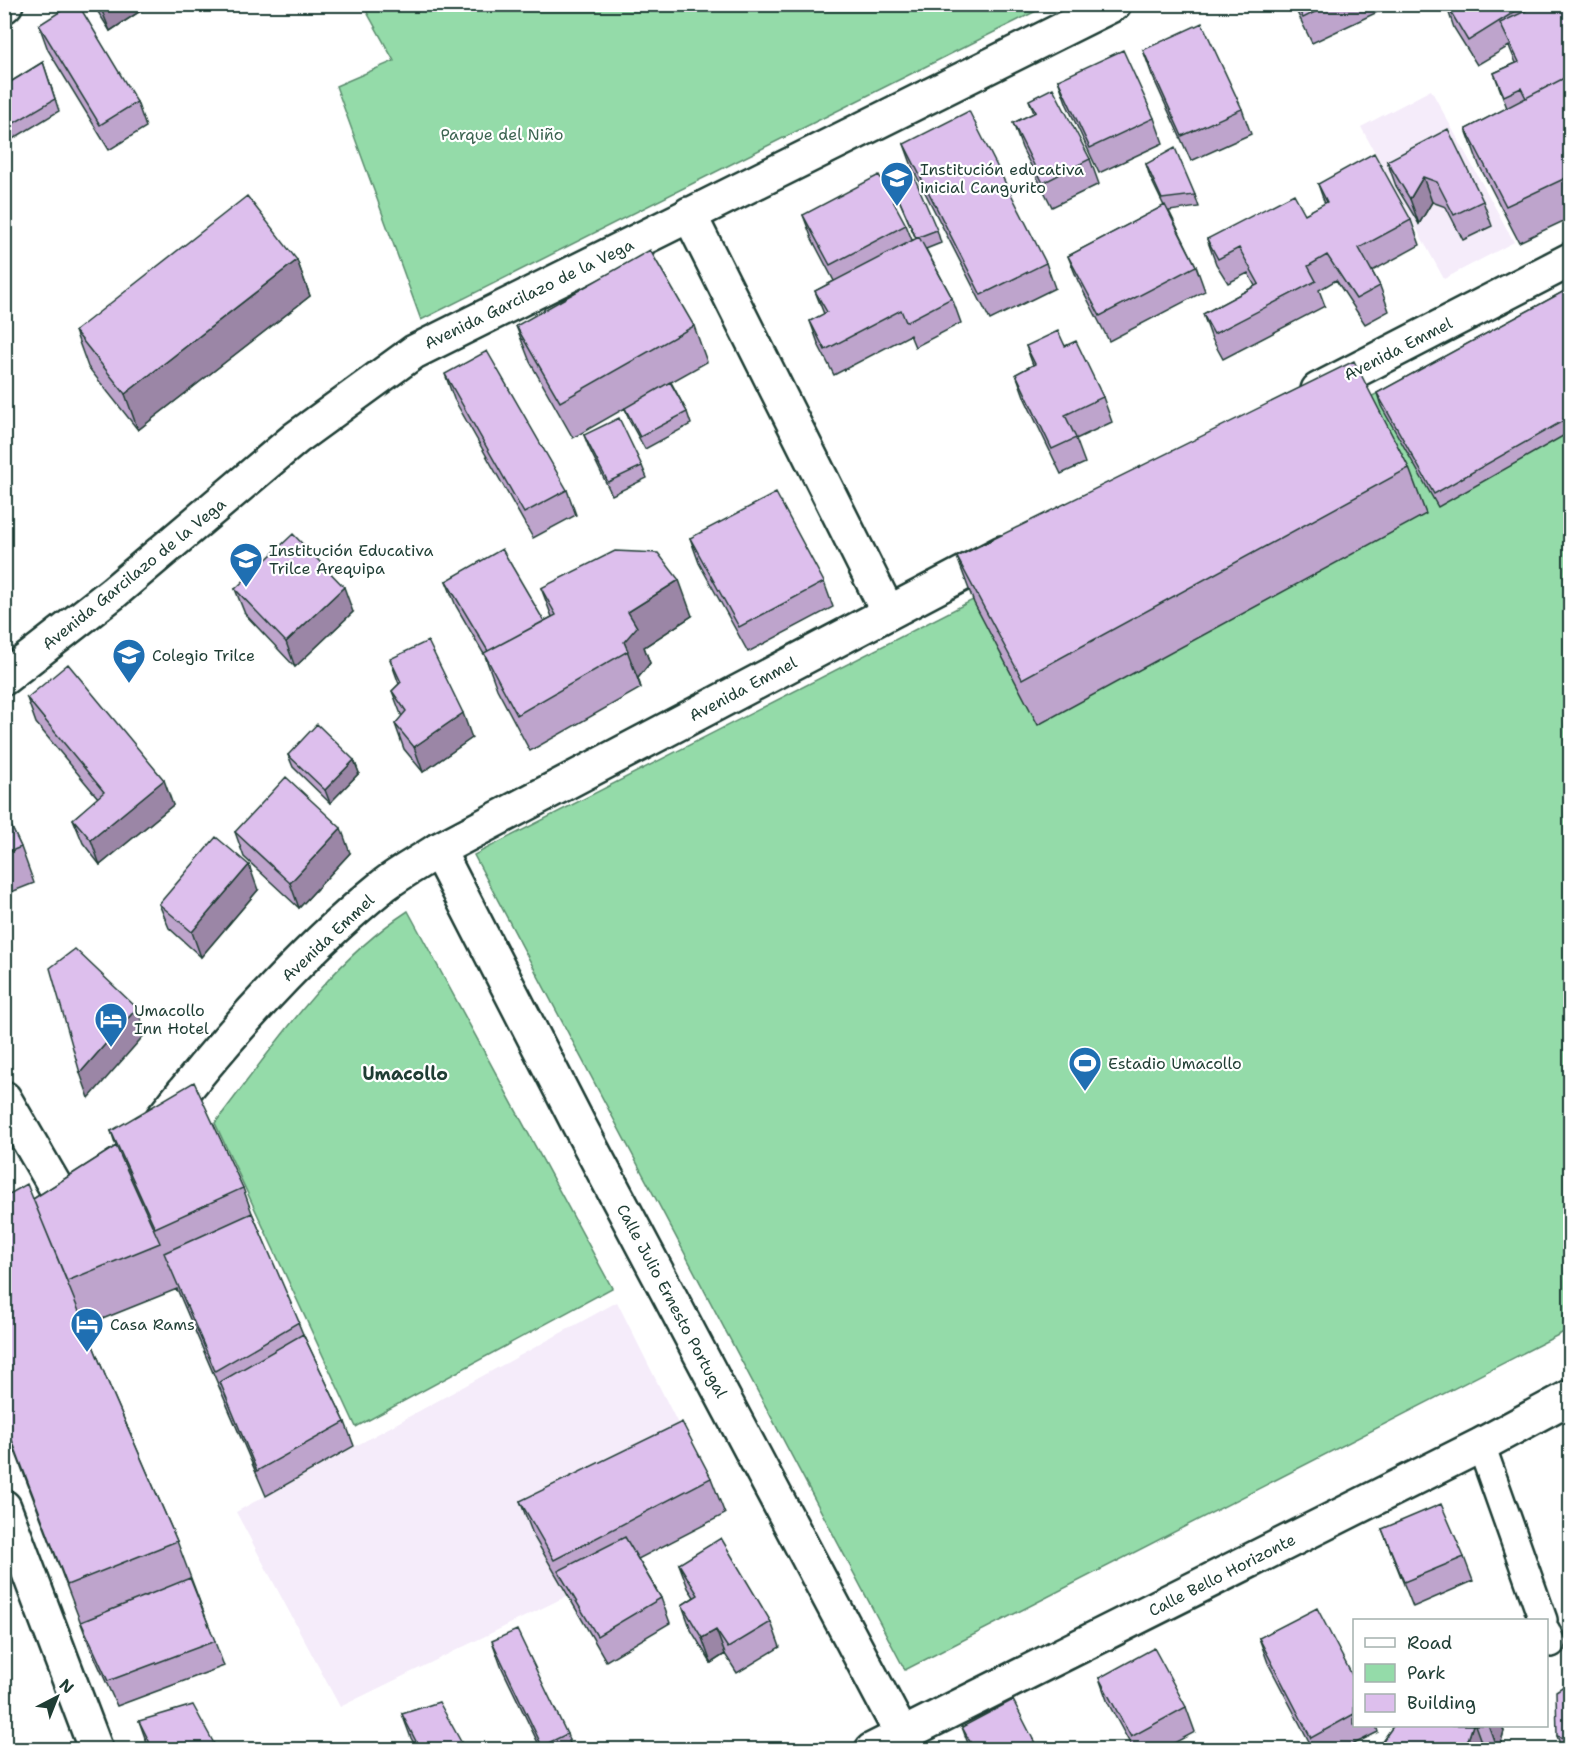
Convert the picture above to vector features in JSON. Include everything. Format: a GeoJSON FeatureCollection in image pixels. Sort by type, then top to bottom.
{"type":"FeatureCollection","features":[{"type":"Feature","properties":{"kind":"street","name":"Avenida Garcilazo de la Vega"},"geometry":{"type":"LineString","coordinates":[[4,678],[113,593],[296,438],[414,352],[1114,4]]}},
{"type":"Feature","properties":{"kind":"street"},"geometry":{"type":"LineString","coordinates":[[689,214],[888,612]]}},
{"type":"Feature","properties":{"kind":"street","name":"Avenida Emmel"},"geometry":{"type":"LineString","coordinates":[[1293,403],[1570,260]]}},
{"type":"Feature","properties":{"kind":"street","name":"Avenida Emmel"},"geometry":{"type":"LineString","coordinates":[[140,1142],[155,1128],[201,1069],[332,930],[386,884],[438,850],[1027,540]]}},
{"type":"Feature","properties":{"kind":"street","name":"Calle Julio Ernesto Portugal"},"geometry":{"type":"LineString","coordinates":[[438,850],[579,1125],[906,1743]]}},
{"type":"Feature","properties":{"kind":"street"},"geometry":{"type":"LineString","coordinates":[[4,1098],[66,1205]]}},
{"type":"Feature","properties":{"kind":"street"},"geometry":{"type":"LineString","coordinates":[[35,1222],[66,1205],[92,1184]]}},
{"type":"Feature","properties":{"kind":"street","name":"Calle Bello Horizonte"},"geometry":{"type":"LineString","coordinates":[[872,1749],[906,1743],[1570,1397]]}},
{"type":"Feature","properties":{"kind":"street"},"geometry":{"type":"LineString","coordinates":[[4,1507],[96,1749]]}},
{"type":"Feature","properties":{"kind":"lane"},"geometry":{"type":"LineString","coordinates":[[1481,1445],[1542,1619]]}},
{"type":"Feature","properties":{"kind":"shaded area"},"geometry":{"type":"Polygon","coordinates":[[[1431,90],[1514,242],[1444,279],[1361,127],[1431,90]]]}},
{"type":"Feature","properties":{"kind":"shaded area"},"geometry":{"type":"Polygon","coordinates":[[[617,1302],[695,1458],[534,1537],[567,1596],[340,1707],[236,1512],[617,1302]]]}},
{"type":"Feature","properties":{"kind":"green space","name":"Parque del Niño"},"geometry":{"type":"Polygon","coordinates":[[[363,5],[1048,5],[421,320],[336,86],[394,61],[363,5]]]}},
{"type":"Feature","properties":{"kind":"green space","name":"Estadio Umacollo"},"geometry":{"type":"Polygon","coordinates":[[[1570,295],[1570,1329],[905,1670],[474,855],[1570,295]]]}},
{"type":"Feature","properties":{"kind":"green space"},"geometry":{"type":"Polygon","coordinates":[[[408,911],[612,1288],[356,1427],[215,1123],[280,1037],[327,981],[379,932],[408,911]]]}},
{"type":"Feature","properties":{"kind":"building"},"geometry":{"type":"Polygon","coordinates":[[[72,4],[78,4],[137,102],[100,125],[39,25],[72,4]]]}},
{"type":"Feature","properties":{"kind":"building"},"geometry":{"type":"Polygon","coordinates":[[[1296,4],[1331,4],[1303,18],[1296,4]]]}},
{"type":"Feature","properties":{"kind":"building"},"geometry":{"type":"Polygon","coordinates":[[[1446,4],[1527,4],[1468,41],[1446,4]]]}},
{"type":"Feature","properties":{"kind":"building"},"geometry":{"type":"Polygon","coordinates":[[[1540,4],[1568,4],[1570,9],[1570,75],[1526,98],[1521,88],[1504,96],[1494,73],[1519,62],[1500,23],[1540,4]]]}},
{"type":"Feature","properties":{"kind":"building"},"geometry":{"type":"Polygon","coordinates":[[[1202,23],[1242,109],[1182,136],[1143,50],[1202,23]]]}},
{"type":"Feature","properties":{"kind":"building"},"geometry":{"type":"Polygon","coordinates":[[[1123,50],[1154,118],[1090,148],[1058,80],[1123,50]]]}},
{"type":"Feature","properties":{"kind":"building"},"geometry":{"type":"Polygon","coordinates":[[[43,62],[55,99],[4,129],[4,86],[43,62]]]}},
{"type":"Feature","properties":{"kind":"building"},"geometry":{"type":"Polygon","coordinates":[[[1570,75],[1570,176],[1506,206],[1466,129],[1570,75]]]}},
{"type":"Feature","properties":{"kind":"building"},"geometry":{"type":"Polygon","coordinates":[[[1053,88],[1090,159],[1043,183],[1013,123],[1036,112],[1029,100],[1053,88]]]}},
{"type":"Feature","properties":{"kind":"building"},"geometry":{"type":"Polygon","coordinates":[[[969,111],[1046,263],[981,295],[904,144],[969,111]]]}},
{"type":"Feature","properties":{"kind":"building"},"geometry":{"type":"Polygon","coordinates":[[[1448,129],[1483,201],[1454,215],[1437,182],[1423,177],[1410,199],[1387,161],[1448,129]]]}},
{"type":"Feature","properties":{"kind":"building"},"geometry":{"type":"Polygon","coordinates":[[[1175,148],[1195,195],[1162,199],[1146,164],[1175,148]]]}},
{"type":"Feature","properties":{"kind":"building"},"geometry":{"type":"Polygon","coordinates":[[[1374,153],[1411,220],[1359,248],[1380,286],[1356,299],[1327,255],[1308,266],[1316,281],[1214,334],[1203,314],[1259,284],[1239,248],[1218,259],[1207,239],[1294,194],[1305,214],[1327,202],[1318,184],[1374,153]]]}},
{"type":"Feature","properties":{"kind":"building"},"geometry":{"type":"Polygon","coordinates":[[[912,172],[937,230],[916,238],[891,181],[912,172]]]}},
{"type":"Feature","properties":{"kind":"building"},"geometry":{"type":"Polygon","coordinates":[[[879,175],[906,225],[830,265],[803,215],[879,175]]]}},
{"type":"Feature","properties":{"kind":"building"},"geometry":{"type":"Polygon","coordinates":[[[247,196],[297,260],[125,394],[75,331],[247,196]]]}},
{"type":"Feature","properties":{"kind":"building"},"geometry":{"type":"Polygon","coordinates":[[[1165,205],[1196,266],[1100,316],[1068,256],[1165,205]]]}},
{"type":"Feature","properties":{"kind":"building"},"geometry":{"type":"Polygon","coordinates":[[[919,237],[952,298],[906,322],[901,310],[825,350],[810,321],[827,312],[815,291],[919,237]]]}},
{"type":"Feature","properties":{"kind":"building"},"geometry":{"type":"Polygon","coordinates":[[[650,250],[694,326],[560,402],[516,326],[650,250]]]}},
{"type":"Feature","properties":{"kind":"building"},"geometry":{"type":"Polygon","coordinates":[[[1570,288],[1570,417],[1434,494],[1377,393],[1570,288]]]}},
{"type":"Feature","properties":{"kind":"building"},"geometry":{"type":"Polygon","coordinates":[[[1058,331],[1065,346],[1076,341],[1103,397],[1065,415],[1076,438],[1052,449],[1016,374],[1035,364],[1026,346],[1058,331]]]}},
{"type":"Feature","properties":{"kind":"building"},"geometry":{"type":"Polygon","coordinates":[[[487,351],[567,490],[524,513],[445,374],[487,351]]]}},
{"type":"Feature","properties":{"kind":"building"},"geometry":{"type":"Polygon","coordinates":[[[1354,361],[1409,468],[1022,679],[957,557],[1354,361]]]}},
{"type":"Feature","properties":{"kind":"building"},"geometry":{"type":"Polygon","coordinates":[[[670,382],[687,412],[640,437],[625,408],[670,382]]]}},
{"type":"Feature","properties":{"kind":"building"},"geometry":{"type":"Polygon","coordinates":[[[619,418],[642,466],[608,482],[584,435],[619,418]]]}},
{"type":"Feature","properties":{"kind":"building"},"geometry":{"type":"Polygon","coordinates":[[[776,493],[824,582],[739,627],[690,538],[776,493]]]}},
{"type":"Feature","properties":{"kind":"building"},"geometry":{"type":"Polygon","coordinates":[[[293,534],[344,587],[286,642],[235,589],[293,534]]]}},
{"type":"Feature","properties":{"kind":"building"},"geometry":{"type":"Polygon","coordinates":[[[502,549],[544,621],[488,651],[446,581],[502,549]]]}},
{"type":"Feature","properties":{"kind":"building"},"geometry":{"type":"Polygon","coordinates":[[[615,551],[658,553],[679,580],[628,612],[637,627],[624,642],[628,651],[517,715],[484,653],[556,615],[541,588],[615,551]]]}},
{"type":"Feature","properties":{"kind":"building"},"geometry":{"type":"Polygon","coordinates":[[[428,641],[463,713],[414,747],[395,724],[406,711],[392,691],[401,682],[390,659],[428,641]]]}},
{"type":"Feature","properties":{"kind":"building"},"geometry":{"type":"Polygon","coordinates":[[[68,664],[164,780],[91,840],[73,819],[104,792],[27,698],[68,664]]]}},
{"type":"Feature","properties":{"kind":"building"},"geometry":{"type":"Polygon","coordinates":[[[317,724],[354,760],[325,790],[288,755],[317,724]]]}},
{"type":"Feature","properties":{"kind":"building"},"geometry":{"type":"Polygon","coordinates":[[[286,777],[341,828],[290,883],[235,832],[286,777]]]}},
{"type":"Feature","properties":{"kind":"building"},"geometry":{"type":"Polygon","coordinates":[[[4,811],[21,847],[4,854],[4,811]]]}},
{"type":"Feature","properties":{"kind":"building"},"geometry":{"type":"Polygon","coordinates":[[[216,837],[249,865],[192,932],[159,904],[216,837]]]}},
{"type":"Feature","properties":{"kind":"building"},"geometry":{"type":"Polygon","coordinates":[[[75,949],[137,1008],[80,1073],[50,968],[75,949]]]}},
{"type":"Feature","properties":{"kind":"building"},"geometry":{"type":"Polygon","coordinates":[[[194,1082],[243,1188],[155,1228],[111,1131],[194,1082]]]}},
{"type":"Feature","properties":{"kind":"building"},"geometry":{"type":"Polygon","coordinates":[[[116,1146],[160,1243],[67,1281],[33,1199],[116,1146]]]}},
{"type":"Feature","properties":{"kind":"building"},"geometry":{"type":"Polygon","coordinates":[[[27,1184],[107,1380],[177,1541],[67,1585],[4,1419],[4,1197],[27,1184]]]}},
{"type":"Feature","properties":{"kind":"building"},"geometry":{"type":"Polygon","coordinates":[[[252,1213],[299,1322],[215,1371],[164,1253],[252,1213]]]}},
{"type":"Feature","properties":{"kind":"building"},"geometry":{"type":"Polygon","coordinates":[[[303,1334],[345,1422],[257,1471],[220,1382],[303,1334]]]}},
{"type":"Feature","properties":{"kind":"building"},"geometry":{"type":"Polygon","coordinates":[[[682,1422],[711,1478],[554,1560],[520,1501],[682,1422]]]}},
{"type":"Feature","properties":{"kind":"building"},"geometry":{"type":"Polygon","coordinates":[[[1441,1504],[1464,1557],[1404,1582],[1382,1529],[1441,1504]]]}},
{"type":"Feature","properties":{"kind":"building"},"geometry":{"type":"Polygon","coordinates":[[[625,1537],[661,1598],[597,1636],[558,1571],[625,1537]]]}},
{"type":"Feature","properties":{"kind":"building"},"geometry":{"type":"Polygon","coordinates":[[[721,1538],[771,1622],[728,1648],[716,1630],[702,1638],[682,1605],[698,1595],[679,1564],[721,1538]]]}},
{"type":"Feature","properties":{"kind":"building"},"geometry":{"type":"Polygon","coordinates":[[[190,1578],[215,1641],[108,1681],[81,1622],[190,1578]]]}},
{"type":"Feature","properties":{"kind":"building"},"geometry":{"type":"Polygon","coordinates":[[[1317,1608],[1353,1677],[1353,1715],[1311,1738],[1259,1638],[1317,1608]]]}},
{"type":"Feature","properties":{"kind":"building"},"geometry":{"type":"Polygon","coordinates":[[[517,1630],[567,1734],[542,1746],[492,1641],[517,1630]]]}},
{"type":"Feature","properties":{"kind":"building"},"geometry":{"type":"Polygon","coordinates":[[[1154,1648],[1186,1707],[1131,1737],[1099,1678],[1154,1648]]]}},
{"type":"Feature","properties":{"kind":"building"},"geometry":{"type":"Polygon","coordinates":[[[1570,1682],[1570,1740],[1557,1736],[1556,1691],[1570,1682]]]}},
{"type":"Feature","properties":{"kind":"building"},"geometry":{"type":"Polygon","coordinates":[[[1013,1700],[1038,1749],[974,1749],[962,1727],[1013,1700]]]}},
{"type":"Feature","properties":{"kind":"building"},"geometry":{"type":"Polygon","coordinates":[[[439,1702],[465,1749],[420,1749],[402,1714],[439,1702]]]}},
{"type":"Feature","properties":{"kind":"building"},"geometry":{"type":"Polygon","coordinates":[[[193,1705],[217,1749],[153,1749],[139,1721],[193,1705]]]}},
{"type":"Feature","properties":{"kind":"building"},"geometry":{"type":"Polygon","coordinates":[[[1393,1727],[1472,1727],[1465,1749],[1377,1749],[1393,1727]]]}},
{"type":"Feature","properties":{"kind":"place","name":"Institución educativa inicial Cangurito"},"geometry":{"type":"Point","coordinates":[897,207]}},
{"type":"Feature","properties":{"kind":"place","name":"Institución Educativa Trilce Arequipa"},"geometry":{"type":"Point","coordinates":[246,588]}},
{"type":"Feature","properties":{"kind":"place","name":"Colegio Trilce"},"geometry":{"type":"Point","coordinates":[129,684]}},
{"type":"Feature","properties":{"kind":"place","name":"Umacollo Inn Hotel"},"geometry":{"type":"Point","coordinates":[111,1048]}},
{"type":"Feature","properties":{"kind":"place","name":"Estadio Umacollo"},"geometry":{"type":"Point","coordinates":[1085,1092]}},
{"type":"Feature","properties":{"kind":"place","name":"Casa Rams"},"geometry":{"type":"Point","coordinates":[87,1353]}},
{"type":"Feature","properties":{"kind":"district","name":"Umacollo"},"geometry":{"type":"Point","coordinates":[405,1074]}}]}
